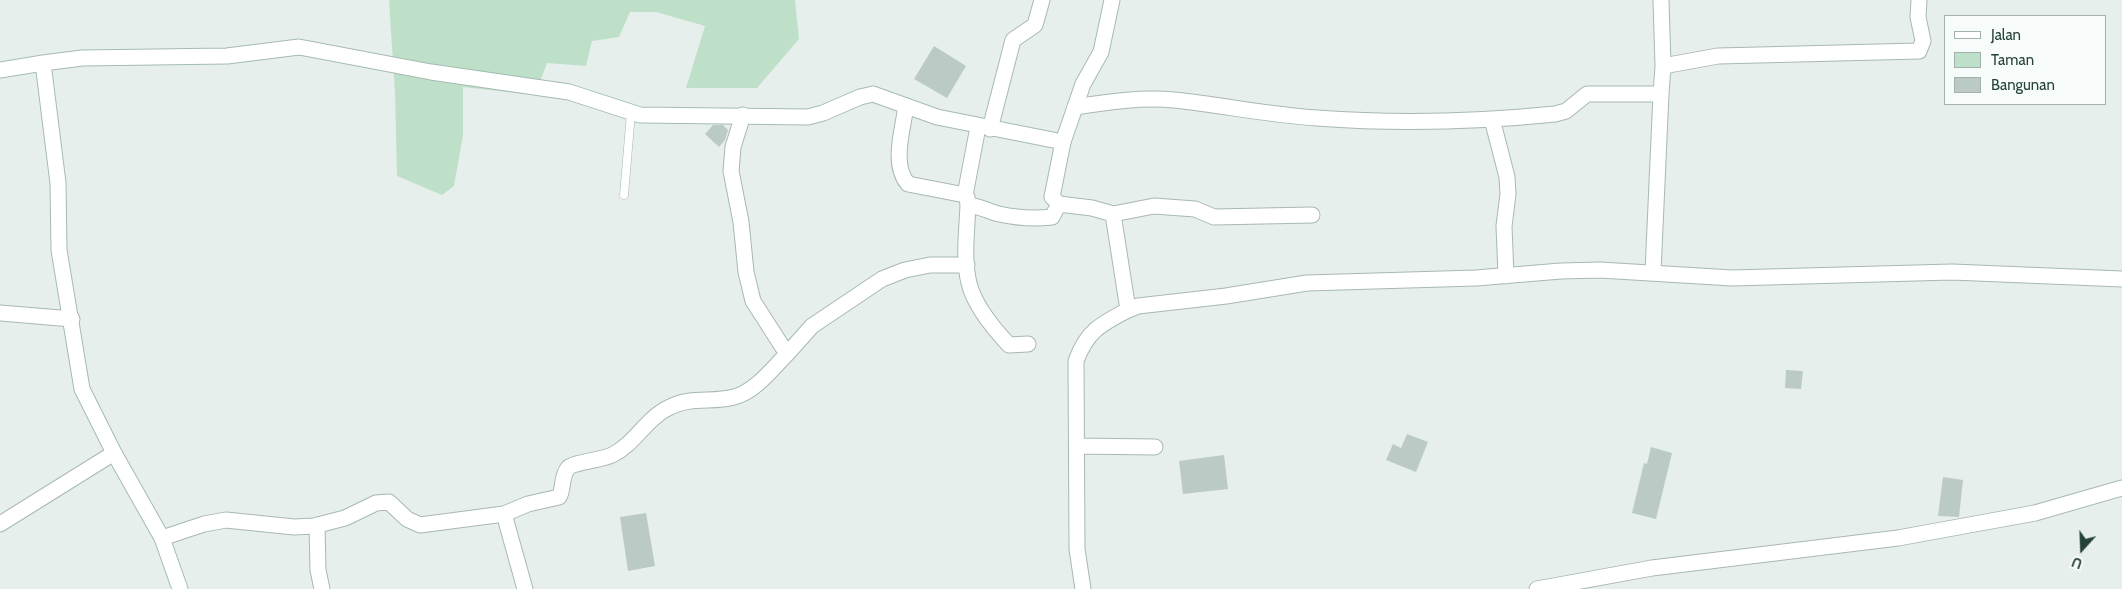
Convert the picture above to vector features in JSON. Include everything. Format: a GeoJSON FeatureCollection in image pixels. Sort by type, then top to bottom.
{"type":"FeatureCollection","features":[{"type":"Feature","properties":{"kind":"street"},"geometry":{"type":"LineString","coordinates":[[1028,344],[1012,345],[1005,340],[972,292],[967,265],[966,200],[984,128],[1013,40],[1035,26],[1042,0]]}},
{"type":"Feature","properties":{"kind":"street"},"geometry":{"type":"LineString","coordinates":[[1112,0],[1104,46],[1083,84],[1062,142],[1052,197],[1059,204],[1092,208],[1113,214],[1154,206],[1195,209],[1214,217],[1312,215]]}},
{"type":"Feature","properties":{"kind":"street"},"geometry":{"type":"LineString","coordinates":[[1653,272],[1663,66],[1661,0]]}},
{"type":"Feature","properties":{"kind":"street"},"geometry":{"type":"LineString","coordinates":[[1663,66],[1718,56],[1919,51],[1923,41],[1918,17],[1919,0]]}},
{"type":"Feature","properties":{"kind":"street"},"geometry":{"type":"LineString","coordinates":[[0,70],[82,58],[217,57],[299,48],[431,72],[569,92],[631,113],[650,116],[815,116],[860,97],[873,94],[937,117],[984,128],[1062,142]]}},
{"type":"Feature","properties":{"kind":"street"},"geometry":{"type":"LineString","coordinates":[[43,63],[58,183],[60,250],[82,388],[114,453],[162,538],[180,589]]}},
{"type":"Feature","properties":{"kind":"street"},"geometry":{"type":"LineString","coordinates":[[1076,107],[1121,102],[1172,100],[1263,114],[1318,118],[1453,122],[1555,114],[1566,111],[1587,94],[1661,94]]}},
{"type":"Feature","properties":{"kind":"street"},"geometry":{"type":"LineString","coordinates":[[906,106],[900,154],[902,177],[908,184],[966,200],[1002,214],[1033,219],[1052,217],[1059,204]]}},
{"type":"Feature","properties":{"kind":"street"},"geometry":{"type":"LineString","coordinates":[[743,115],[733,147],[731,171],[741,222],[748,285],[752,300],[787,354]]}},
{"type":"Feature","properties":{"kind":"street"},"geometry":{"type":"LineString","coordinates":[[1492,119],[1507,177],[1508,194],[1504,226],[1506,276]]}},
{"type":"Feature","properties":{"kind":"street"},"geometry":{"type":"LineString","coordinates":[[1113,214],[1128,310]]}},
{"type":"Feature","properties":{"kind":"street"},"geometry":{"type":"LineString","coordinates":[[162,538],[204,524],[226,520],[294,527],[317,525],[345,518],[376,503],[389,502],[407,519],[420,524],[504,514],[528,504],[559,498],[565,473],[571,466],[614,454],[631,441],[652,418],[671,406],[689,400],[726,398],[742,394],[753,387],[787,354],[812,326],[882,279],[905,270],[930,265],[967,265]]}},
{"type":"Feature","properties":{"kind":"street"},"geometry":{"type":"LineString","coordinates":[[1083,589],[1077,550],[1078,446],[1075,377],[1080,350],[1098,325],[1138,306],[1226,296],[1307,283],[1506,276],[1561,271],[1653,272],[1732,278],[1952,272],[2122,279]]}},
{"type":"Feature","properties":{"kind":"street"},"geometry":{"type":"LineString","coordinates":[[0,313],[72,319]]}},
{"type":"Feature","properties":{"kind":"street"},"geometry":{"type":"LineString","coordinates":[[1078,446],[1155,447]]}},
{"type":"Feature","properties":{"kind":"street"},"geometry":{"type":"LineString","coordinates":[[0,524],[114,453]]}},
{"type":"Feature","properties":{"kind":"street"},"geometry":{"type":"LineString","coordinates":[[1538,589],[1652,568],[1898,538],[2035,513],[2122,488]]}},
{"type":"Feature","properties":{"kind":"street"},"geometry":{"type":"LineString","coordinates":[[504,514],[525,589]]}},
{"type":"Feature","properties":{"kind":"street"},"geometry":{"type":"LineString","coordinates":[[317,525],[318,570],[322,589]]}},
{"type":"Feature","properties":{"kind":"lane"},"geometry":{"type":"LineString","coordinates":[[624,195],[631,113]]}},
{"type":"Feature","properties":{"kind":"green space"},"geometry":{"type":"Polygon","coordinates":[[[389,0],[795,0],[799,39],[757,88],[686,88],[705,26],[656,12],[630,12],[619,37],[592,41],[586,66],[547,63],[535,95],[463,87],[463,135],[454,186],[442,195],[397,176],[395,93],[389,0]]]}},
{"type":"Feature","properties":{"kind":"building"},"geometry":{"type":"Polygon","coordinates":[[[934,46],[966,66],[947,98],[914,79],[934,46]]]}},
{"type":"Feature","properties":{"kind":"building"},"geometry":{"type":"Polygon","coordinates":[[[713,125],[723,125],[728,130],[725,140],[719,147],[705,134],[713,125]]]}},
{"type":"Feature","properties":{"kind":"building"},"geometry":{"type":"Polygon","coordinates":[[[1786,370],[1803,371],[1801,389],[1785,388],[1786,370]]]}},
{"type":"Feature","properties":{"kind":"building"},"geometry":{"type":"Polygon","coordinates":[[[1407,434],[1428,442],[1416,472],[1386,460],[1393,444],[1401,448],[1407,434]]]}},
{"type":"Feature","properties":{"kind":"building"},"geometry":{"type":"Polygon","coordinates":[[[1651,447],[1672,453],[1656,519],[1632,513],[1644,463],[1647,464],[1651,447]]]}},
{"type":"Feature","properties":{"kind":"building"},"geometry":{"type":"Polygon","coordinates":[[[1224,455],[1228,489],[1183,494],[1179,461],[1224,455]]]}},
{"type":"Feature","properties":{"kind":"building"},"geometry":{"type":"Polygon","coordinates":[[[1943,477],[1963,480],[1959,517],[1938,516],[1943,477]]]}},
{"type":"Feature","properties":{"kind":"building"},"geometry":{"type":"Polygon","coordinates":[[[646,513],[655,566],[628,571],[620,517],[646,513]]]}}]}
